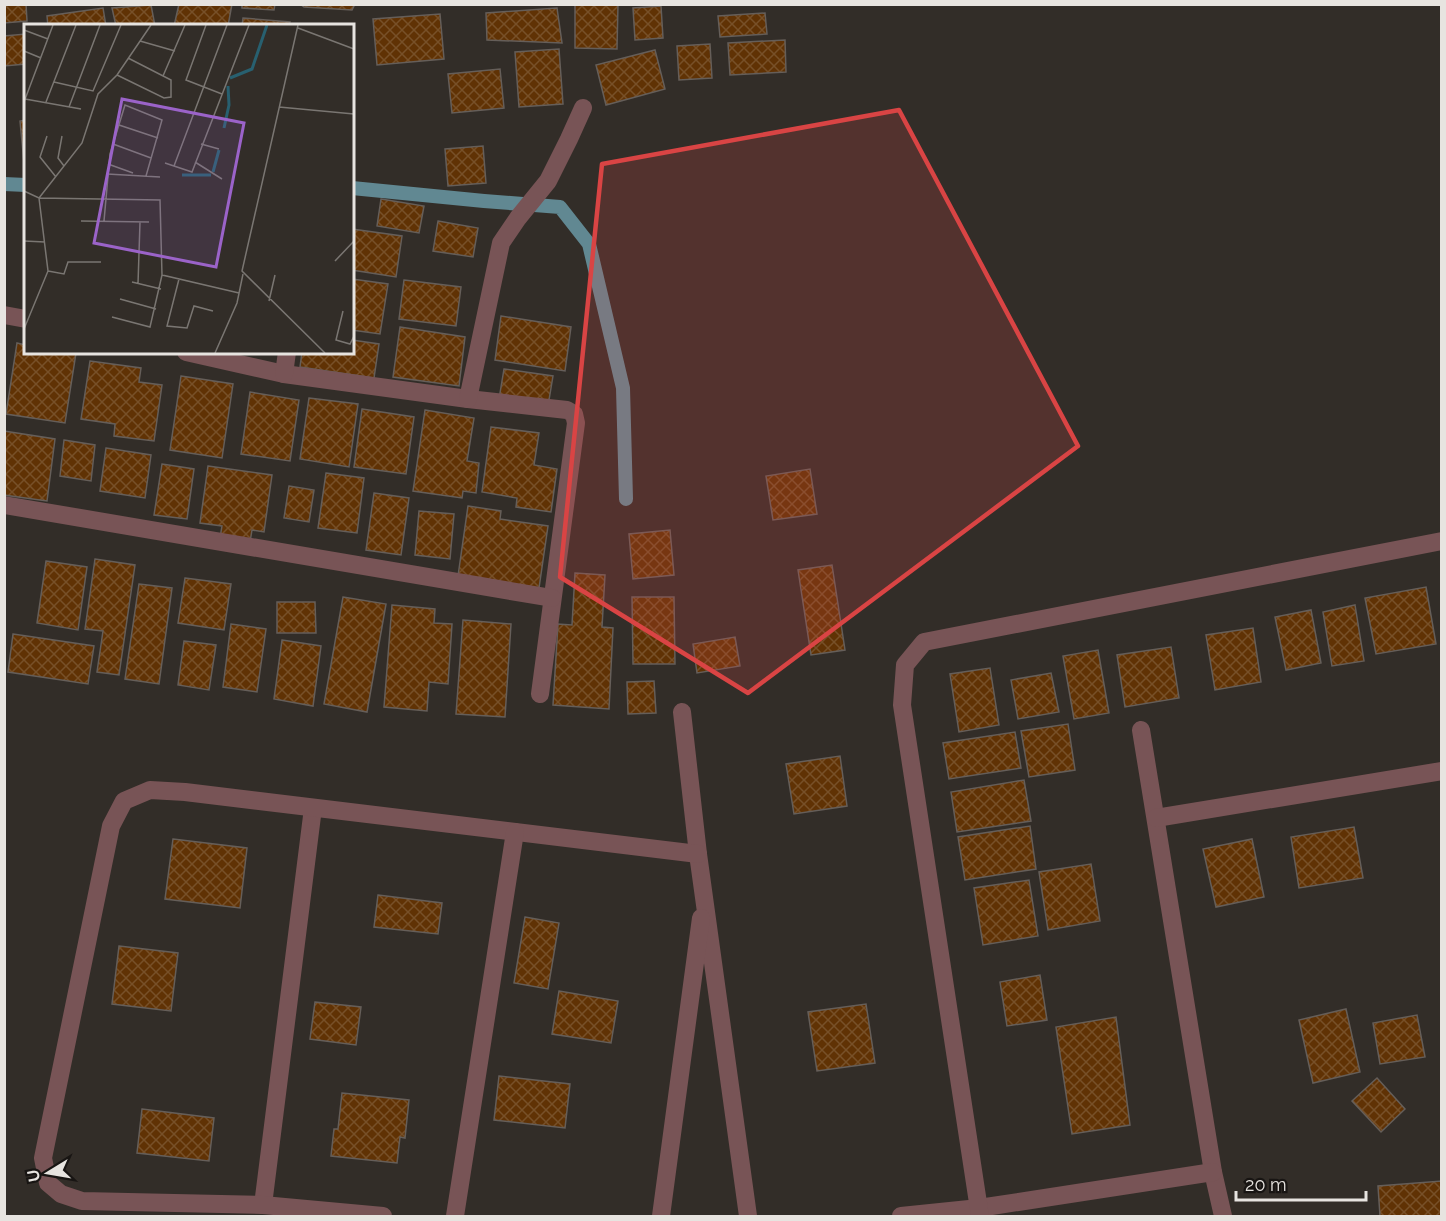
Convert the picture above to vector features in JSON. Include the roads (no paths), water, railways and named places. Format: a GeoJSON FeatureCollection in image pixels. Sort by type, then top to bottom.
{"type":"FeatureCollection","features":[{"type":"Feature","properties":{"kind":"street"},"geometry":{"type":"LineString","coordinates":[[468,399],[501,243],[548,181],[583,108]]}},
{"type":"Feature","properties":{"kind":"street"},"geometry":{"type":"LineString","coordinates":[[4,315],[24,319]]}},
{"type":"Feature","properties":{"kind":"street"},"geometry":{"type":"LineString","coordinates":[[195,354],[284,374],[567,410],[574,414],[576,423],[540,694]]}},
{"type":"Feature","properties":{"kind":"street"},"geometry":{"type":"LineString","coordinates":[[284,374],[287,354]]}},
{"type":"Feature","properties":{"kind":"street"},"geometry":{"type":"LineString","coordinates":[[4,505],[552,598]]}},
{"type":"Feature","properties":{"kind":"street"},"geometry":{"type":"LineString","coordinates":[[979,1212],[902,705],[904,664],[924,642],[1442,541]]}},
{"type":"Feature","properties":{"kind":"street"},"geometry":{"type":"LineString","coordinates":[[682,712],[698,854],[748,1216]]}},
{"type":"Feature","properties":{"kind":"street"},"geometry":{"type":"LineString","coordinates":[[1142,730],[1213,1172],[1223,1216]]}},
{"type":"Feature","properties":{"kind":"street"},"geometry":{"type":"LineString","coordinates":[[1156,818],[1442,771]]}},
{"type":"Feature","properties":{"kind":"street"},"geometry":{"type":"LineString","coordinates":[[383,1216],[263,1205],[82,1200],[61,1194],[48,1183],[44,1158],[111,826],[124,801],[150,790],[185,792],[698,854]]}},
{"type":"Feature","properties":{"kind":"street"},"geometry":{"type":"LineString","coordinates":[[263,1205],[313,808]]}},
{"type":"Feature","properties":{"kind":"street"},"geometry":{"type":"LineString","coordinates":[[455,1216],[515,832]]}},
{"type":"Feature","properties":{"kind":"street"},"geometry":{"type":"LineString","coordinates":[[661,1216],[704,895]]}},
{"type":"Feature","properties":{"kind":"street"},"geometry":{"type":"LineString","coordinates":[[901,1216],[979,1212],[1213,1172]]}},
{"type":"Feature","properties":{"kind":"waterway"},"geometry":{"type":"LineString","coordinates":[[4,184],[24,185]]}},
{"type":"Feature","properties":{"kind":"waterway"},"geometry":{"type":"LineString","coordinates":[[354,188],[560,207],[589,244],[623,388],[626,499]]}}]}
